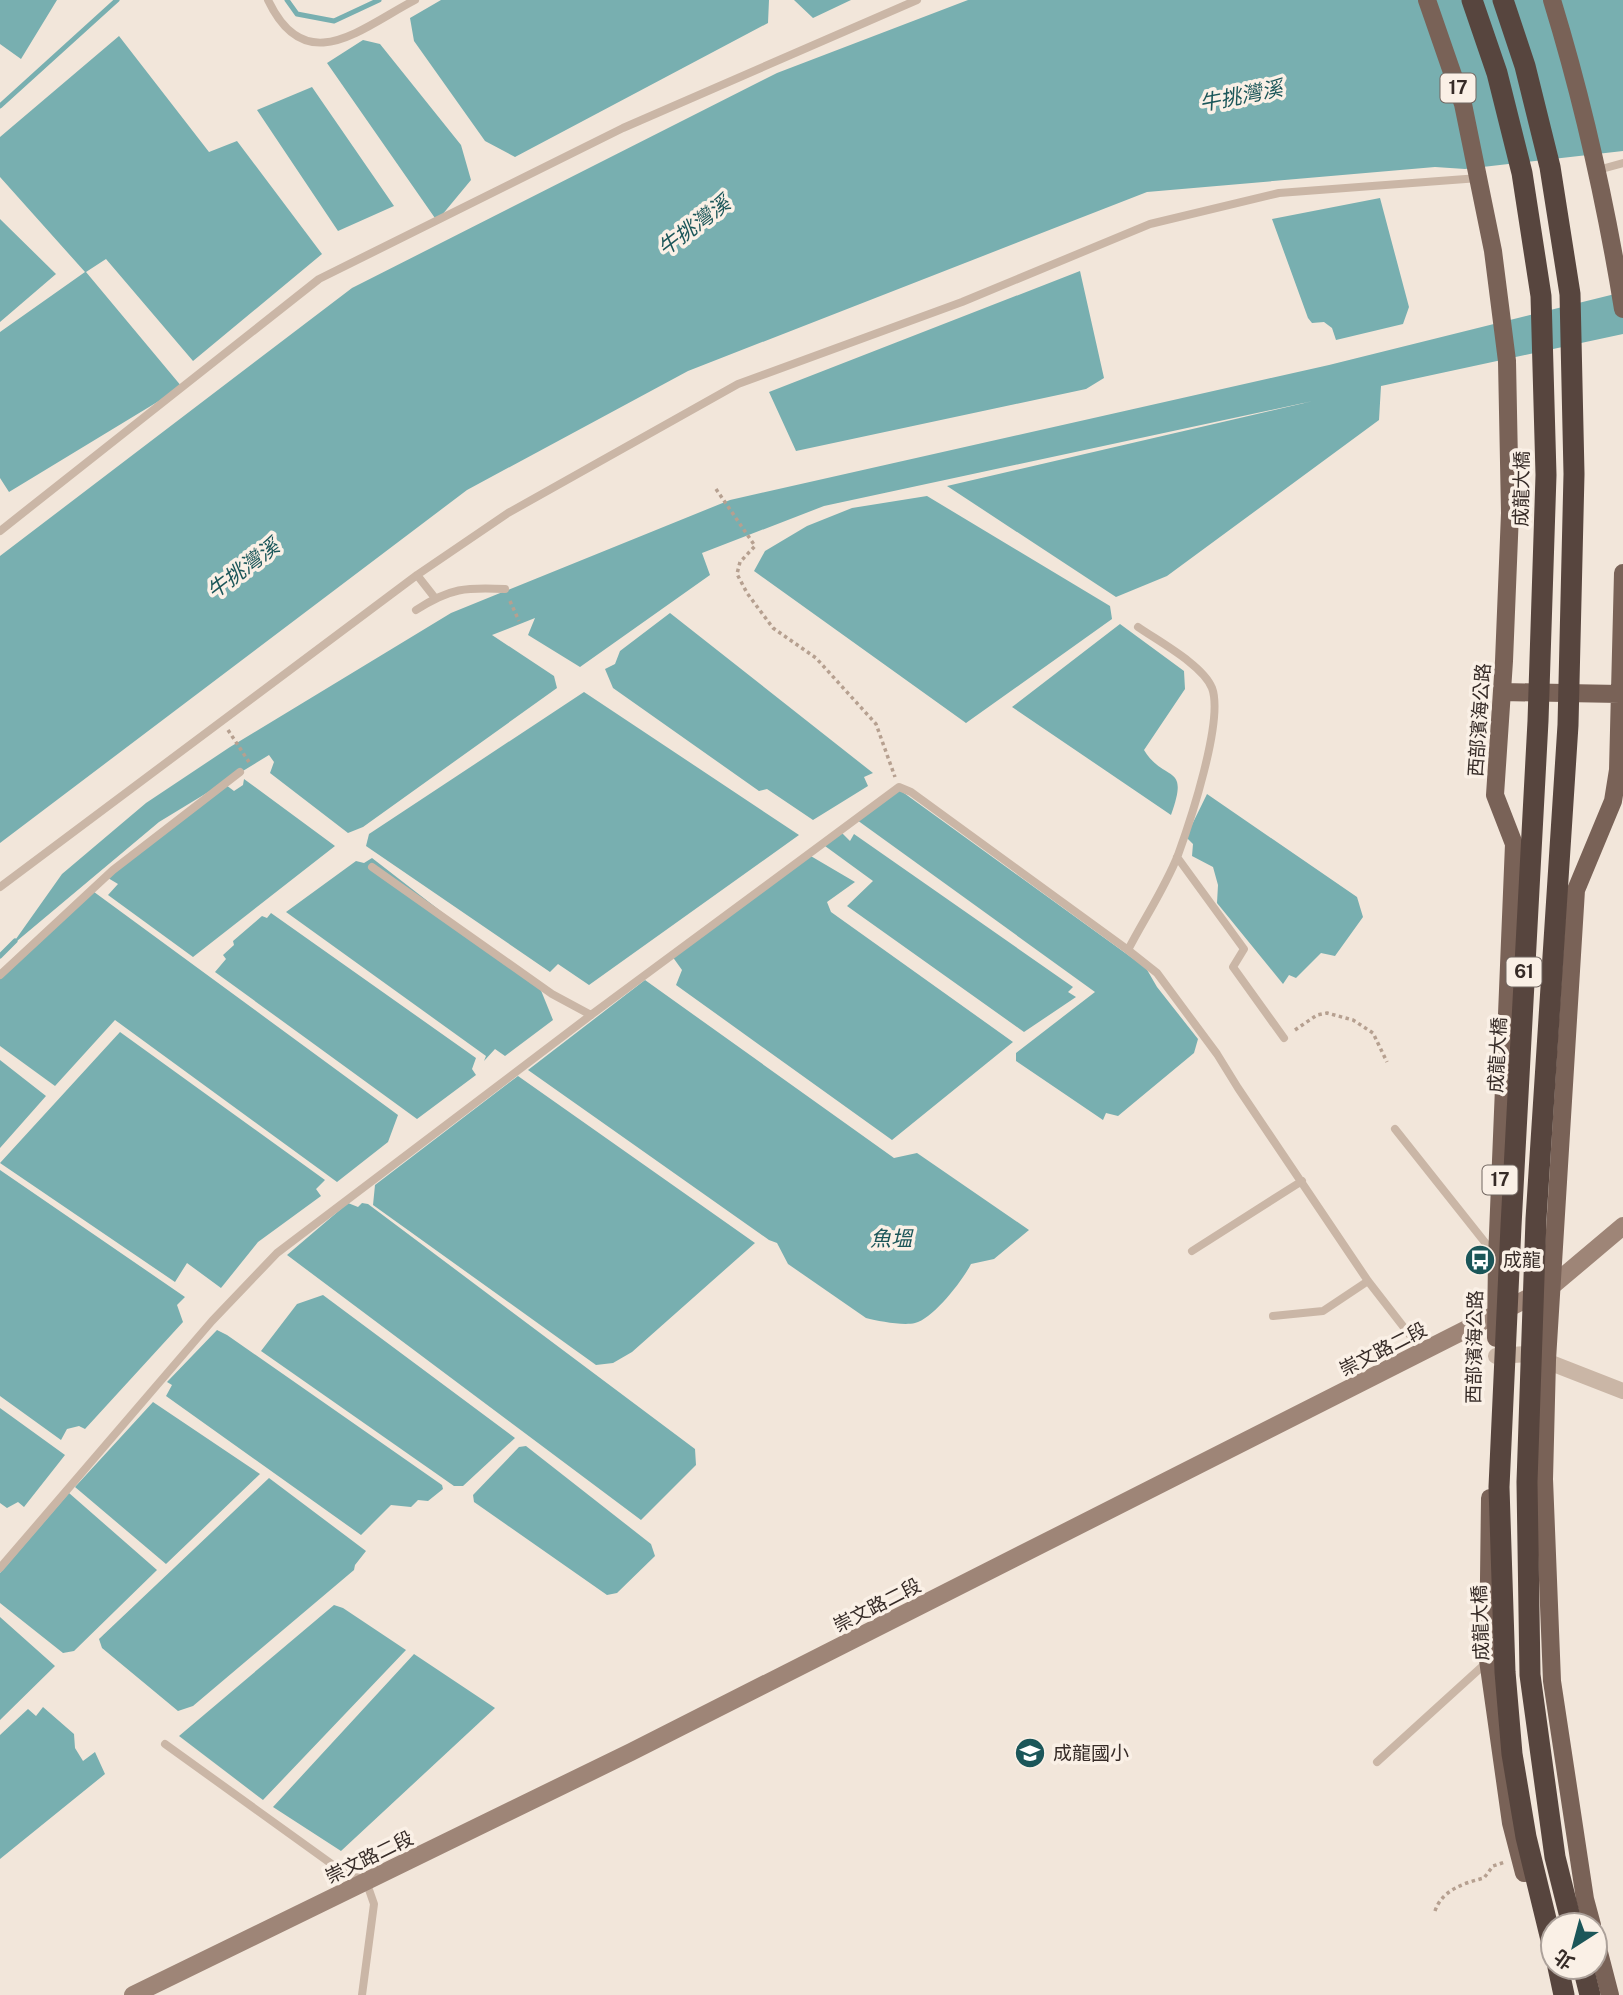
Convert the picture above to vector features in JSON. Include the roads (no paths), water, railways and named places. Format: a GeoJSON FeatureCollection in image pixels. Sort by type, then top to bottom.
{"type":"FeatureCollection","features":[{"type":"Feature","properties":{"kind":"highway","name":"成龍大橋"},"geometry":{"type":"LineString","coordinates":[[1472,0],[1497,74],[1522,173],[1541,296],[1546,475],[1538,721],[1499,1487],[1505,1672],[1512,1754],[1526,1837],[1544,1911]]}},
{"type":"Feature","properties":{"kind":"highway","name":"61"},"geometry":{"type":"LineString","coordinates":[[1503,0],[1525,66],[1550,167],[1570,294],[1574,474],[1568,725],[1536,1219],[1527,1482],[1530,1675],[1555,1857],[1568,1911]]}},
{"type":"Feature","properties":{"kind":"main road","name":"17"},"geometry":{"type":"LineString","coordinates":[[1427,0],[1463,104],[1479,178]]}},
{"type":"Feature","properties":{"kind":"main road"},"geometry":{"type":"LineString","coordinates":[[1552,0],[1598,170],[1623,309]]}},
{"type":"Feature","properties":{"kind":"main road","name":"西部濱海公路"},"geometry":{"type":"LineString","coordinates":[[1479,178],[1493,251],[1507,361],[1510,513],[1495,795],[1514,844],[1497,1258],[1488,1660],[1511,1823],[1556,1995]]}},
{"type":"Feature","properties":{"kind":"main road"},"geometry":{"type":"LineString","coordinates":[[1589,1911],[1550,1657],[1544,1479],[1547,1360],[1576,890],[1613,800],[1618,770],[1623,573]]}},
{"type":"Feature","properties":{"kind":"main road"},"geometry":{"type":"LineString","coordinates":[[1502,692],[1620,694]]}},
{"type":"Feature","properties":{"kind":"street","name":"崇文路二段"},"geometry":{"type":"LineString","coordinates":[[133,1995],[656,1740],[1496,1315],[1552,1286],[1623,1226]]}},
{"type":"Feature","properties":{"kind":"street"},"geometry":{"type":"LineString","coordinates":[[1496,1356],[1528,1354],[1623,1391]]}},
{"type":"Feature","properties":{"kind":"lane"},"geometry":{"type":"LineString","coordinates":[[268,0],[276,18],[293,34],[310,44],[335,42],[415,0]]}},
{"type":"Feature","properties":{"kind":"lane"},"geometry":{"type":"LineString","coordinates":[[0,531],[319,279],[623,128],[917,0]]}},
{"type":"Feature","properties":{"kind":"lane"},"geometry":{"type":"LineString","coordinates":[[1598,170],[1623,163]]}},
{"type":"Feature","properties":{"kind":"lane"},"geometry":{"type":"LineString","coordinates":[[0,887],[221,720],[418,575],[508,513],[738,384],[962,302],[1150,224],[1279,193],[1479,178]]}},
{"type":"Feature","properties":{"kind":"lane"},"geometry":{"type":"LineString","coordinates":[[418,575],[435,598]]}},
{"type":"Feature","properties":{"kind":"lane"},"geometry":{"type":"LineString","coordinates":[[416,610],[435,598],[466,587],[505,589]]}},
{"type":"Feature","properties":{"kind":"lane"},"geometry":{"type":"LineString","coordinates":[[1128,950],[1177,857],[1200,783],[1214,720],[1212,688],[1201,672],[1138,627]]}},
{"type":"Feature","properties":{"kind":"lane"},"geometry":{"type":"LineString","coordinates":[[0,975],[113,870],[240,772]]}},
{"type":"Feature","properties":{"kind":"lane"},"geometry":{"type":"LineString","coordinates":[[0,1568],[212,1321],[277,1254],[591,1015],[899,787],[911,792],[1157,973],[1217,1054],[1368,1281],[1423,1352]]}},
{"type":"Feature","properties":{"kind":"lane"},"geometry":{"type":"LineString","coordinates":[[1177,857],[1244,949],[1233,967],[1284,1038]]}},
{"type":"Feature","properties":{"kind":"lane"},"geometry":{"type":"LineString","coordinates":[[372,867],[552,994],[591,1015]]}},
{"type":"Feature","properties":{"kind":"lane"},"geometry":{"type":"LineString","coordinates":[[1395,1129],[1497,1258]]}},
{"type":"Feature","properties":{"kind":"lane"},"geometry":{"type":"LineString","coordinates":[[1192,1251],[1301,1181]]}},
{"type":"Feature","properties":{"kind":"lane"},"geometry":{"type":"LineString","coordinates":[[1273,1316],[1323,1311],[1368,1281]]}},
{"type":"Feature","properties":{"kind":"lane"},"geometry":{"type":"LineString","coordinates":[[1526,1658],[1550,1657]]}},
{"type":"Feature","properties":{"kind":"lane"},"geometry":{"type":"LineString","coordinates":[[1377,1762],[1488,1660],[1513,1659]]}},
{"type":"Feature","properties":{"kind":"lane"},"geometry":{"type":"LineString","coordinates":[[166,1744],[340,1870],[366,1881],[374,1904],[362,1995]]}},
{"type":"Feature","properties":{"kind":"water"},"geometry":{"type":"Polygon","coordinates":[[[0,0],[57,0],[21,59],[0,44],[0,0]]]}},
{"type":"Feature","properties":{"kind":"water"},"geometry":{"type":"Polygon","coordinates":[[[441,0],[769,0],[768,23],[515,157],[485,141],[414,41],[410,18],[441,0]]]}},
{"type":"Feature","properties":{"kind":"water"},"geometry":{"type":"Polygon","coordinates":[[[794,0],[851,0],[813,18],[794,0]]]}},
{"type":"Feature","properties":{"kind":"water","name":"牛挑灣溪"},"geometry":{"type":"Polygon","coordinates":[[[968,0],[1623,0],[1623,151],[1465,169],[1435,167],[1147,192],[688,371],[467,490],[0,843],[0,556],[352,288],[777,73],[968,0]]]}},
{"type":"Feature","properties":{"kind":"water"},"geometry":{"type":"Polygon","coordinates":[[[119,36],[209,152],[237,141],[322,254],[193,361],[106,259],[86,272],[182,387],[9,492],[0,478],[0,332],[85,272],[0,177],[0,137],[119,36]]]}},
{"type":"Feature","properties":{"kind":"water"},"geometry":{"type":"Polygon","coordinates":[[[363,40],[380,44],[461,145],[471,180],[437,221],[327,63],[363,40]]]}},
{"type":"Feature","properties":{"kind":"water"},"geometry":{"type":"Polygon","coordinates":[[[312,87],[394,206],[338,231],[257,110],[312,87]]]}},
{"type":"Feature","properties":{"kind":"water"},"geometry":{"type":"Polygon","coordinates":[[[1380,198],[1409,307],[1403,324],[1336,340],[1332,328],[1324,322],[1312,323],[1308,318],[1272,219],[1380,198]]]}},
{"type":"Feature","properties":{"kind":"water"},"geometry":{"type":"Polygon","coordinates":[[[0,219],[56,274],[0,322],[0,219]]]}},
{"type":"Feature","properties":{"kind":"water"},"geometry":{"type":"Polygon","coordinates":[[[1080,271],[1104,378],[1086,389],[796,451],[769,392],[1080,271]]]}},
{"type":"Feature","properties":{"kind":"water"},"geometry":{"type":"Polygon","coordinates":[[[1623,292],[1623,334],[1381,386],[1379,420],[1167,576],[1116,597],[947,486],[1313,401],[824,506],[702,553],[710,575],[580,667],[528,635],[535,618],[492,635],[554,676],[557,688],[363,827],[348,833],[270,773],[274,762],[269,755],[159,822],[11,946],[62,874],[146,803],[230,747],[451,613],[730,500],[1329,365],[1623,292]]]}},
{"type":"Feature","properties":{"kind":"water"},"geometry":{"type":"Polygon","coordinates":[[[927,496],[1110,606],[1112,619],[966,723],[754,571],[765,551],[807,526],[852,508],[927,496]]]}},
{"type":"Feature","properties":{"kind":"water"},"geometry":{"type":"Polygon","coordinates":[[[670,613],[873,773],[864,777],[868,786],[813,820],[767,789],[759,791],[613,688],[605,669],[615,664],[620,651],[670,613]]]}},
{"type":"Feature","properties":{"kind":"water"},"geometry":{"type":"Polygon","coordinates":[[[1120,624],[1184,671],[1185,689],[1144,750],[1176,780],[1178,787],[1171,815],[1012,707],[1120,624]]]}},
{"type":"Feature","properties":{"kind":"water"},"geometry":{"type":"Polygon","coordinates":[[[584,692],[799,835],[589,985],[558,964],[550,972],[366,846],[369,834],[584,692]]]}},
{"type":"Feature","properties":{"kind":"water"},"geometry":{"type":"Polygon","coordinates":[[[244,779],[335,846],[193,957],[108,895],[118,884],[108,878],[226,785],[234,791],[243,785],[244,779]]]}},
{"type":"Feature","properties":{"kind":"water"},"geometry":{"type":"Polygon","coordinates":[[[897,788],[1146,968],[1157,987],[1198,1039],[1194,1053],[1118,1116],[1106,1113],[1103,1120],[1016,1061],[1016,1053],[1095,992],[857,820],[897,788]]]}},
{"type":"Feature","properties":{"kind":"water"},"geometry":{"type":"Polygon","coordinates":[[[1207,794],[1357,897],[1363,917],[1335,956],[1321,953],[1296,978],[1289,975],[1283,984],[1217,903],[1218,885],[1213,867],[1192,856],[1193,844],[1186,837],[1207,794]]]}},
{"type":"Feature","properties":{"kind":"water"},"geometry":{"type":"Polygon","coordinates":[[[840,831],[850,841],[854,834],[1073,987],[1068,992],[1076,997],[1024,1032],[847,906],[873,881],[825,846],[840,831]]]}},
{"type":"Feature","properties":{"kind":"water"},"geometry":{"type":"Polygon","coordinates":[[[809,855],[855,882],[827,902],[831,912],[1013,1042],[892,1140],[676,985],[682,970],[672,956],[809,855]]]}},
{"type":"Feature","properties":{"kind":"water"},"geometry":{"type":"Polygon","coordinates":[[[372,858],[540,988],[553,1020],[505,1056],[495,1049],[484,1061],[486,1056],[286,912],[356,861],[364,863],[372,858]]]}},
{"type":"Feature","properties":{"kind":"water"},"geometry":{"type":"Polygon","coordinates":[[[90,889],[398,1115],[388,1142],[337,1182],[115,1020],[55,1086],[0,1046],[0,976],[90,889]]]}},
{"type":"Feature","properties":{"kind":"water"},"geometry":{"type":"Polygon","coordinates":[[[271,913],[476,1058],[472,1069],[476,1075],[417,1119],[215,972],[226,959],[223,955],[234,945],[233,941],[262,916],[267,918],[271,913]]]}},
{"type":"Feature","properties":{"kind":"water","name":"魚塭"},"geometry":{"type":"Polygon","coordinates":[[[645,980],[894,1158],[917,1153],[1029,1230],[994,1259],[971,1264],[947,1298],[922,1320],[904,1324],[866,1318],[788,1264],[777,1243],[769,1240],[528,1070],[645,980]]]}},
{"type":"Feature","properties":{"kind":"water"},"geometry":{"type":"Polygon","coordinates":[[[120,1032],[325,1180],[316,1189],[321,1196],[258,1242],[221,1288],[187,1263],[175,1282],[0,1163],[120,1032]]]}},
{"type":"Feature","properties":{"kind":"water"},"geometry":{"type":"Polygon","coordinates":[[[0,1060],[46,1096],[0,1148],[0,1060]]]}},
{"type":"Feature","properties":{"kind":"water"},"geometry":{"type":"Polygon","coordinates":[[[518,1076],[755,1243],[632,1352],[613,1363],[596,1365],[373,1205],[375,1185],[518,1076]]]}},
{"type":"Feature","properties":{"kind":"water"},"geometry":{"type":"Polygon","coordinates":[[[0,1170],[185,1297],[177,1305],[183,1322],[85,1429],[79,1426],[67,1429],[61,1440],[0,1396],[0,1170]]]}},
{"type":"Feature","properties":{"kind":"water"},"geometry":{"type":"Polygon","coordinates":[[[348,1203],[358,1207],[362,1203],[368,1204],[695,1449],[696,1465],[641,1520],[287,1255],[348,1203]]]}},
{"type":"Feature","properties":{"kind":"water"},"geometry":{"type":"Polygon","coordinates":[[[323,1295],[515,1438],[463,1486],[454,1486],[261,1351],[297,1304],[323,1295]]]}},
{"type":"Feature","properties":{"kind":"water"},"geometry":{"type":"Polygon","coordinates":[[[217,1330],[442,1485],[443,1489],[428,1501],[418,1500],[411,1507],[391,1505],[361,1535],[166,1396],[172,1385],[167,1382],[217,1330]]]}},
{"type":"Feature","properties":{"kind":"water"},"geometry":{"type":"Polygon","coordinates":[[[153,1402],[260,1474],[166,1564],[75,1487],[153,1402]]]}},
{"type":"Feature","properties":{"kind":"water"},"geometry":{"type":"Polygon","coordinates":[[[0,1408],[65,1455],[24,1507],[18,1502],[7,1508],[0,1503],[0,1408]]]}},
{"type":"Feature","properties":{"kind":"water"},"geometry":{"type":"Polygon","coordinates":[[[526,1446],[651,1544],[655,1556],[617,1593],[607,1595],[474,1502],[473,1495],[519,1447],[526,1446]]]}},
{"type":"Feature","properties":{"kind":"water"},"geometry":{"type":"Polygon","coordinates":[[[269,1478],[366,1551],[354,1570],[193,1706],[178,1711],[102,1648],[99,1639],[269,1478]]]}},
{"type":"Feature","properties":{"kind":"water"},"geometry":{"type":"Polygon","coordinates":[[[69,1493],[157,1570],[74,1651],[63,1653],[0,1603],[0,1573],[69,1493]]]}},
{"type":"Feature","properties":{"kind":"water"},"geometry":{"type":"Polygon","coordinates":[[[334,1605],[343,1608],[406,1650],[263,1800],[179,1736],[334,1605]]]}},
{"type":"Feature","properties":{"kind":"water"},"geometry":{"type":"Polygon","coordinates":[[[0,1617],[55,1666],[0,1720],[0,1617]]]}},
{"type":"Feature","properties":{"kind":"water"},"geometry":{"type":"Polygon","coordinates":[[[414,1654],[495,1708],[341,1851],[273,1807],[414,1654]]]}},
{"type":"Feature","properties":{"kind":"water"},"geometry":{"type":"Polygon","coordinates":[[[43,1707],[74,1734],[75,1748],[83,1761],[95,1752],[105,1774],[0,1859],[0,1735],[28,1709],[36,1716],[43,1707]]]}},
{"type":"Feature","properties":{"kind":"waterway"},"geometry":{"type":"LineString","coordinates":[[0,106],[117,0]]}},
{"type":"Feature","properties":{"kind":"waterway"},"geometry":{"type":"LineString","coordinates":[[287,0],[297,14],[334,21],[379,0]]}},
{"type":"Feature","properties":{"kind":"waterway"},"geometry":{"type":"LineString","coordinates":[[0,956],[15,941]]}},
{"type":"Feature","properties":{"kind":"place","name":"成龍"},"geometry":{"type":"Point","coordinates":[1480,1260]}},
{"type":"Feature","properties":{"kind":"place","name":"成龍國小"},"geometry":{"type":"Point","coordinates":[1030,1753]}}]}
